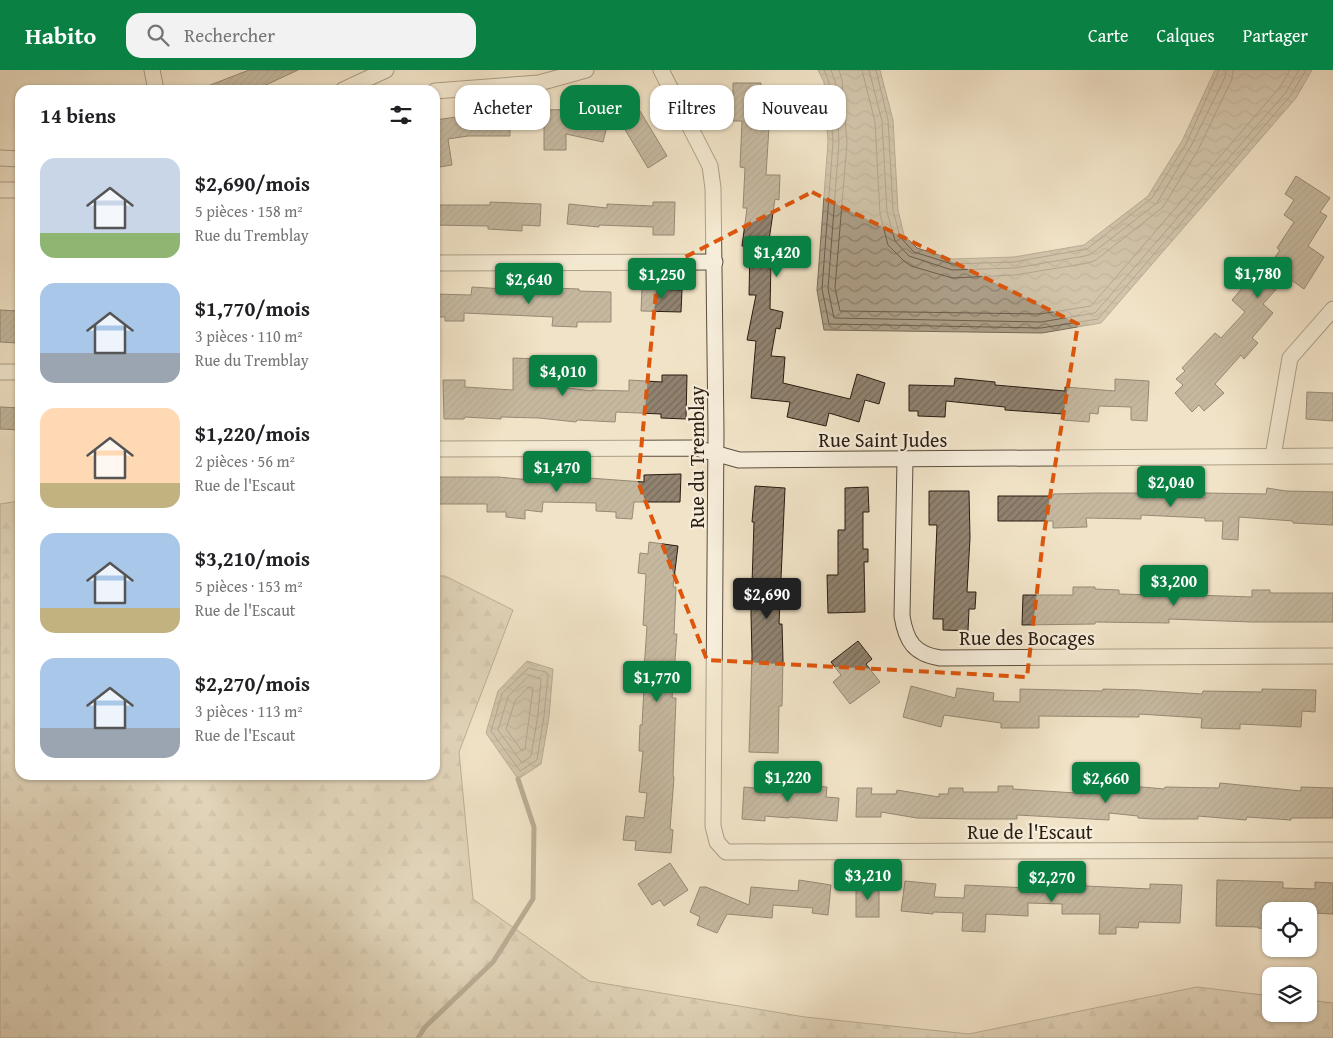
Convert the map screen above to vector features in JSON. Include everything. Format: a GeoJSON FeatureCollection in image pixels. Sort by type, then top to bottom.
{"type":"FeatureCollection","features":[{"type":"Feature","properties":{"kind":"street"},"geometry":{"type":"LineString","coordinates":[[152,70],[155,85]]}},
{"type":"Feature","properties":{"kind":"street"},"geometry":{"type":"LineString","coordinates":[[354,85],[386,70]]}},
{"type":"Feature","properties":{"kind":"street"},"geometry":{"type":"LineString","coordinates":[[440,91],[539,83],[586,70]]}},
{"type":"Feature","properties":{"kind":"street","name":"Rue du Tremblay"},"geometry":{"type":"LineString","coordinates":[[661,70],[710,166],[713,188],[716,454],[713,826],[717,842],[726,852]]}},
{"type":"Feature","properties":{"kind":"street"},"geometry":{"type":"LineString","coordinates":[[0,158],[15,158]]}},
{"type":"Feature","properties":{"kind":"street"},"geometry":{"type":"LineString","coordinates":[[0,190],[15,190]]}},
{"type":"Feature","properties":{"kind":"street"},"geometry":{"type":"LineString","coordinates":[[440,264],[715,262]]}},
{"type":"Feature","properties":{"kind":"street"},"geometry":{"type":"LineString","coordinates":[[1273,456],[1290,358],[1333,309]]}},
{"type":"Feature","properties":{"kind":"street"},"geometry":{"type":"LineString","coordinates":[[0,372],[15,372]]}},
{"type":"Feature","properties":{"kind":"street","name":"Rue Saint Judes"},"geometry":{"type":"LineString","coordinates":[[440,449],[696,448],[739,460],[1333,456]]}},
{"type":"Feature","properties":{"kind":"street","name":"Rue des Bocages"},"geometry":{"type":"LineString","coordinates":[[905,460],[902,616],[908,640],[922,654],[940,658],[1333,656]]}},
{"type":"Feature","properties":{"kind":"street","name":"Rue de l'Escaut"},"geometry":{"type":"LineString","coordinates":[[726,852],[1333,850]]}},
{"type":"Feature","properties":{"kind":"highlighted area"},"geometry":{"type":"Polygon","coordinates":[[[812,192],[1078,324],[1043,540],[1027,677],[707,660],[638,482],[658,271],[812,192]]]}},
{"type":"Feature","properties":{"kind":"green space"},"geometry":{"type":"Polygon","coordinates":[[[15,502],[15,780],[440,780],[440,576],[445,576],[513,610],[459,752],[473,899],[589,981],[805,1017],[969,1034],[1197,987],[1262,995],[1262,1022],[1317,1022],[1317,1001],[1333,1003],[1333,1038],[0,1038],[0,504],[15,502]]]}},
{"type":"Feature","properties":{"kind":"water"},"geometry":{"type":"Polygon","coordinates":[[[818,70],[880,70],[893,120],[898,210],[904,235],[917,248],[952,259],[1014,257],[1084,245],[1148,196],[1182,141],[1215,70],[1312,70],[1296,98],[1101,323],[1042,333],[824,330],[817,290],[828,142],[827,130],[846,130],[846,85],[824,85],[818,70]]]}},
{"type":"Feature","properties":{"kind":"water"},"geometry":{"type":"Polygon","coordinates":[[[527,661],[553,669],[549,717],[541,764],[518,779],[486,733],[498,691],[527,661]]]}},
{"type":"Feature","properties":{"kind":"building"},"geometry":{"type":"Polygon","coordinates":[[[249,70],[298,70],[266,85],[210,85],[249,70]]]}},
{"type":"Feature","properties":{"kind":"building"},"geometry":{"type":"Polygon","coordinates":[[[733,83],[761,83],[761,85],[744,85],[744,130],[769,130],[766,175],[780,175],[779,200],[775,199],[766,261],[771,261],[770,309],[783,312],[780,329],[776,328],[771,356],[785,357],[783,383],[850,399],[857,374],[885,383],[879,404],[865,400],[859,422],[829,413],[826,426],[787,417],[790,402],[751,398],[756,341],[747,340],[756,295],[749,295],[750,247],[742,246],[747,208],[743,208],[745,168],[740,167],[742,121],[734,121],[733,83]]]}},
{"type":"Feature","properties":{"kind":"building"},"geometry":{"type":"Polygon","coordinates":[[[550,110],[560,110],[560,130],[606,130],[603,142],[566,134],[566,150],[544,150],[544,130],[550,130],[550,110]]]}},
{"type":"Feature","properties":{"kind":"building"},"geometry":{"type":"Polygon","coordinates":[[[640,111],[667,156],[648,168],[625,130],[640,130],[640,111]]]}},
{"type":"Feature","properties":{"kind":"building"},"geometry":{"type":"Polygon","coordinates":[[[455,117],[455,130],[510,130],[510,136],[468,136],[448,139],[452,165],[440,167],[440,119],[455,117]]]}},
{"type":"Feature","properties":{"kind":"building"},"geometry":{"type":"Polygon","coordinates":[[[1296,176],[1330,198],[1320,212],[1327,216],[1308,246],[1324,257],[1304,289],[1287,277],[1263,304],[1273,313],[1252,338],[1258,343],[1244,359],[1241,355],[1215,384],[1224,393],[1204,411],[1199,405],[1192,412],[1175,393],[1183,385],[1176,379],[1185,371],[1182,368],[1215,333],[1221,338],[1245,312],[1232,300],[1254,274],[1260,279],[1280,250],[1277,248],[1294,222],[1284,215],[1294,200],[1285,194],[1296,176]]]}},
{"type":"Feature","properties":{"kind":"building"},"geometry":{"type":"Polygon","coordinates":[[[490,202],[541,204],[540,226],[522,225],[522,231],[488,229],[488,226],[440,225],[440,205],[490,205],[490,202]]]}},
{"type":"Feature","properties":{"kind":"building"},"geometry":{"type":"Polygon","coordinates":[[[653,202],[675,202],[674,235],[653,235],[653,227],[599,225],[599,227],[567,224],[569,204],[607,208],[607,204],[653,206],[653,202]]]}},
{"type":"Feature","properties":{"kind":"building"},"geometry":{"type":"Polygon","coordinates":[[[472,287],[554,292],[554,288],[611,292],[611,322],[577,322],[577,327],[552,326],[553,317],[464,313],[464,321],[445,321],[445,317],[440,317],[440,294],[471,295],[472,287]]]}},
{"type":"Feature","properties":{"kind":"building"},"geometry":{"type":"Polygon","coordinates":[[[642,289],[682,290],[681,312],[641,311],[642,289]]]}},
{"type":"Feature","properties":{"kind":"building"},"geometry":{"type":"Polygon","coordinates":[[[0,310],[15,311],[15,343],[0,342],[0,310]]]}},
{"type":"Feature","properties":{"kind":"building"},"geometry":{"type":"Polygon","coordinates":[[[513,358],[560,361],[560,387],[592,391],[629,391],[629,380],[662,382],[662,375],[687,375],[686,419],[661,418],[661,414],[616,412],[615,422],[577,420],[576,422],[539,418],[501,417],[501,419],[465,417],[464,419],[444,419],[443,380],[465,380],[465,387],[513,390],[513,358]]]}},
{"type":"Feature","properties":{"kind":"building"},"geometry":{"type":"Polygon","coordinates":[[[955,378],[995,382],[995,385],[1065,391],[1065,387],[1115,391],[1115,379],[1149,381],[1147,421],[1131,420],[1131,407],[1099,406],[1098,414],[1090,413],[1089,422],[1063,420],[1063,414],[1005,410],[1005,407],[946,401],[945,417],[918,416],[918,411],[909,411],[909,385],[954,386],[955,378]]]}},
{"type":"Feature","properties":{"kind":"building"},"geometry":{"type":"Polygon","coordinates":[[[1307,392],[1333,393],[1333,421],[1306,419],[1307,392]]]}},
{"type":"Feature","properties":{"kind":"building"},"geometry":{"type":"Polygon","coordinates":[[[0,407],[15,408],[15,430],[0,429],[0,407]]]}},
{"type":"Feature","properties":{"kind":"building"},"geometry":{"type":"Polygon","coordinates":[[[681,474],[680,502],[634,502],[632,519],[616,518],[616,512],[596,511],[596,503],[543,502],[542,512],[525,510],[525,519],[506,517],[506,512],[487,512],[487,504],[440,504],[440,477],[498,477],[552,482],[552,475],[589,476],[589,478],[644,482],[644,475],[681,474]]]}},
{"type":"Feature","properties":{"kind":"building"},"geometry":{"type":"Polygon","coordinates":[[[755,486],[785,488],[779,624],[782,624],[782,706],[779,706],[778,753],[749,752],[754,522],[752,522],[755,486]]]}},
{"type":"Feature","properties":{"kind":"building"},"geometry":{"type":"Polygon","coordinates":[[[868,487],[869,512],[863,512],[863,549],[868,549],[868,562],[864,562],[865,612],[828,613],[827,575],[838,575],[838,530],[845,530],[845,488],[868,487]]]}},
{"type":"Feature","properties":{"kind":"building"},"geometry":{"type":"Polygon","coordinates":[[[1267,488],[1286,491],[1333,492],[1333,525],[1239,517],[1238,540],[1222,539],[1223,521],[1205,521],[1205,518],[1141,515],[1141,519],[1086,518],[1087,527],[1053,528],[1053,521],[998,521],[998,496],[1141,493],[1141,495],[1205,498],[1205,493],[1266,494],[1267,488]]]}},
{"type":"Feature","properties":{"kind":"building"},"geometry":{"type":"Polygon","coordinates":[[[929,491],[969,491],[970,538],[967,592],[976,592],[975,609],[969,609],[968,631],[943,630],[943,619],[933,619],[937,525],[929,525],[929,491]]]}},
{"type":"Feature","properties":{"kind":"building"},"geometry":{"type":"Polygon","coordinates":[[[649,542],[678,546],[673,587],[676,587],[674,634],[677,634],[672,698],[676,698],[674,777],[670,829],[673,830],[671,853],[635,850],[636,841],[623,840],[626,816],[644,818],[647,793],[639,792],[643,751],[639,751],[647,626],[643,625],[646,574],[638,573],[640,553],[648,554],[649,542]]]}},
{"type":"Feature","properties":{"kind":"building"},"geometry":{"type":"Polygon","coordinates":[[[1073,587],[1119,590],[1119,594],[1155,595],[1156,588],[1194,590],[1194,595],[1252,597],[1252,590],[1270,590],[1270,593],[1333,593],[1333,622],[1169,619],[1169,623],[1095,622],[1095,624],[1022,625],[1023,595],[1073,595],[1073,587]]]}},
{"type":"Feature","properties":{"kind":"building"},"geometry":{"type":"Polygon","coordinates":[[[858,641],[872,659],[866,664],[880,682],[850,704],[833,682],[841,675],[831,662],[858,641]]]}},
{"type":"Feature","properties":{"kind":"building"},"geometry":{"type":"Polygon","coordinates":[[[911,686],[955,698],[957,688],[994,693],[993,701],[1020,702],[1020,689],[1141,690],[1202,694],[1203,691],[1262,692],[1262,689],[1316,690],[1315,712],[1302,711],[1301,727],[1240,724],[1240,729],[1201,728],[1202,718],[1139,714],[1139,717],[1039,716],[1039,728],[1001,728],[1001,723],[944,715],[941,727],[903,717],[911,686]]]}},
{"type":"Feature","properties":{"kind":"building"},"geometry":{"type":"Polygon","coordinates":[[[756,779],[770,780],[769,787],[813,790],[813,786],[827,787],[826,797],[839,798],[837,821],[765,816],[765,821],[742,819],[744,787],[755,788],[756,779]]]}},
{"type":"Feature","properties":{"kind":"building"},"geometry":{"type":"Polygon","coordinates":[[[1220,783],[1301,791],[1301,787],[1333,788],[1333,818],[1291,818],[1291,820],[1247,817],[1246,820],[1198,816],[1198,819],[1154,819],[1109,813],[1109,820],[1017,815],[1017,819],[973,819],[917,818],[881,812],[881,817],[856,817],[857,788],[872,788],[871,794],[896,794],[897,790],[939,797],[939,794],[948,794],[949,788],[963,788],[963,792],[998,792],[998,786],[1013,786],[1013,789],[1076,793],[1076,789],[1130,793],[1131,786],[1164,789],[1165,787],[1219,788],[1220,783]]]}},
{"type":"Feature","properties":{"kind":"building"},"geometry":{"type":"Polygon","coordinates":[[[670,863],[688,890],[664,906],[660,900],[652,905],[638,884],[670,863]]]}},
{"type":"Feature","properties":{"kind":"building"},"geometry":{"type":"Polygon","coordinates":[[[799,880],[831,885],[828,915],[812,913],[813,908],[773,905],[772,918],[727,914],[717,933],[697,925],[700,917],[690,912],[700,887],[706,887],[749,905],[751,887],[798,891],[799,880]]]}},
{"type":"Feature","properties":{"kind":"building"},"geometry":{"type":"Polygon","coordinates":[[[1217,880],[1283,882],[1283,888],[1315,889],[1315,882],[1333,883],[1333,914],[1317,913],[1317,902],[1262,902],[1262,928],[1216,926],[1217,880]]]}},
{"type":"Feature","properties":{"kind":"building"},"geometry":{"type":"Polygon","coordinates":[[[905,881],[936,884],[934,897],[964,898],[965,885],[1029,888],[1029,881],[1043,883],[1086,883],[1086,886],[1150,889],[1150,884],[1182,885],[1180,923],[1139,922],[1138,928],[1116,927],[1116,934],[1099,934],[1100,914],[1062,914],[1062,904],[1028,903],[1028,916],[986,914],[985,932],[962,931],[963,913],[933,912],[933,914],[901,911],[905,881]]]}},
{"type":"Feature","properties":{"kind":"building"},"geometry":{"type":"Polygon","coordinates":[[[856,885],[879,885],[879,917],[856,917],[856,885]]]}},
{"type":"Feature","properties":{"kind":"waterway"},"geometry":{"type":"LineString","coordinates":[[418,1038],[425,1027],[493,962],[533,899],[534,827],[518,779]]}}]}
